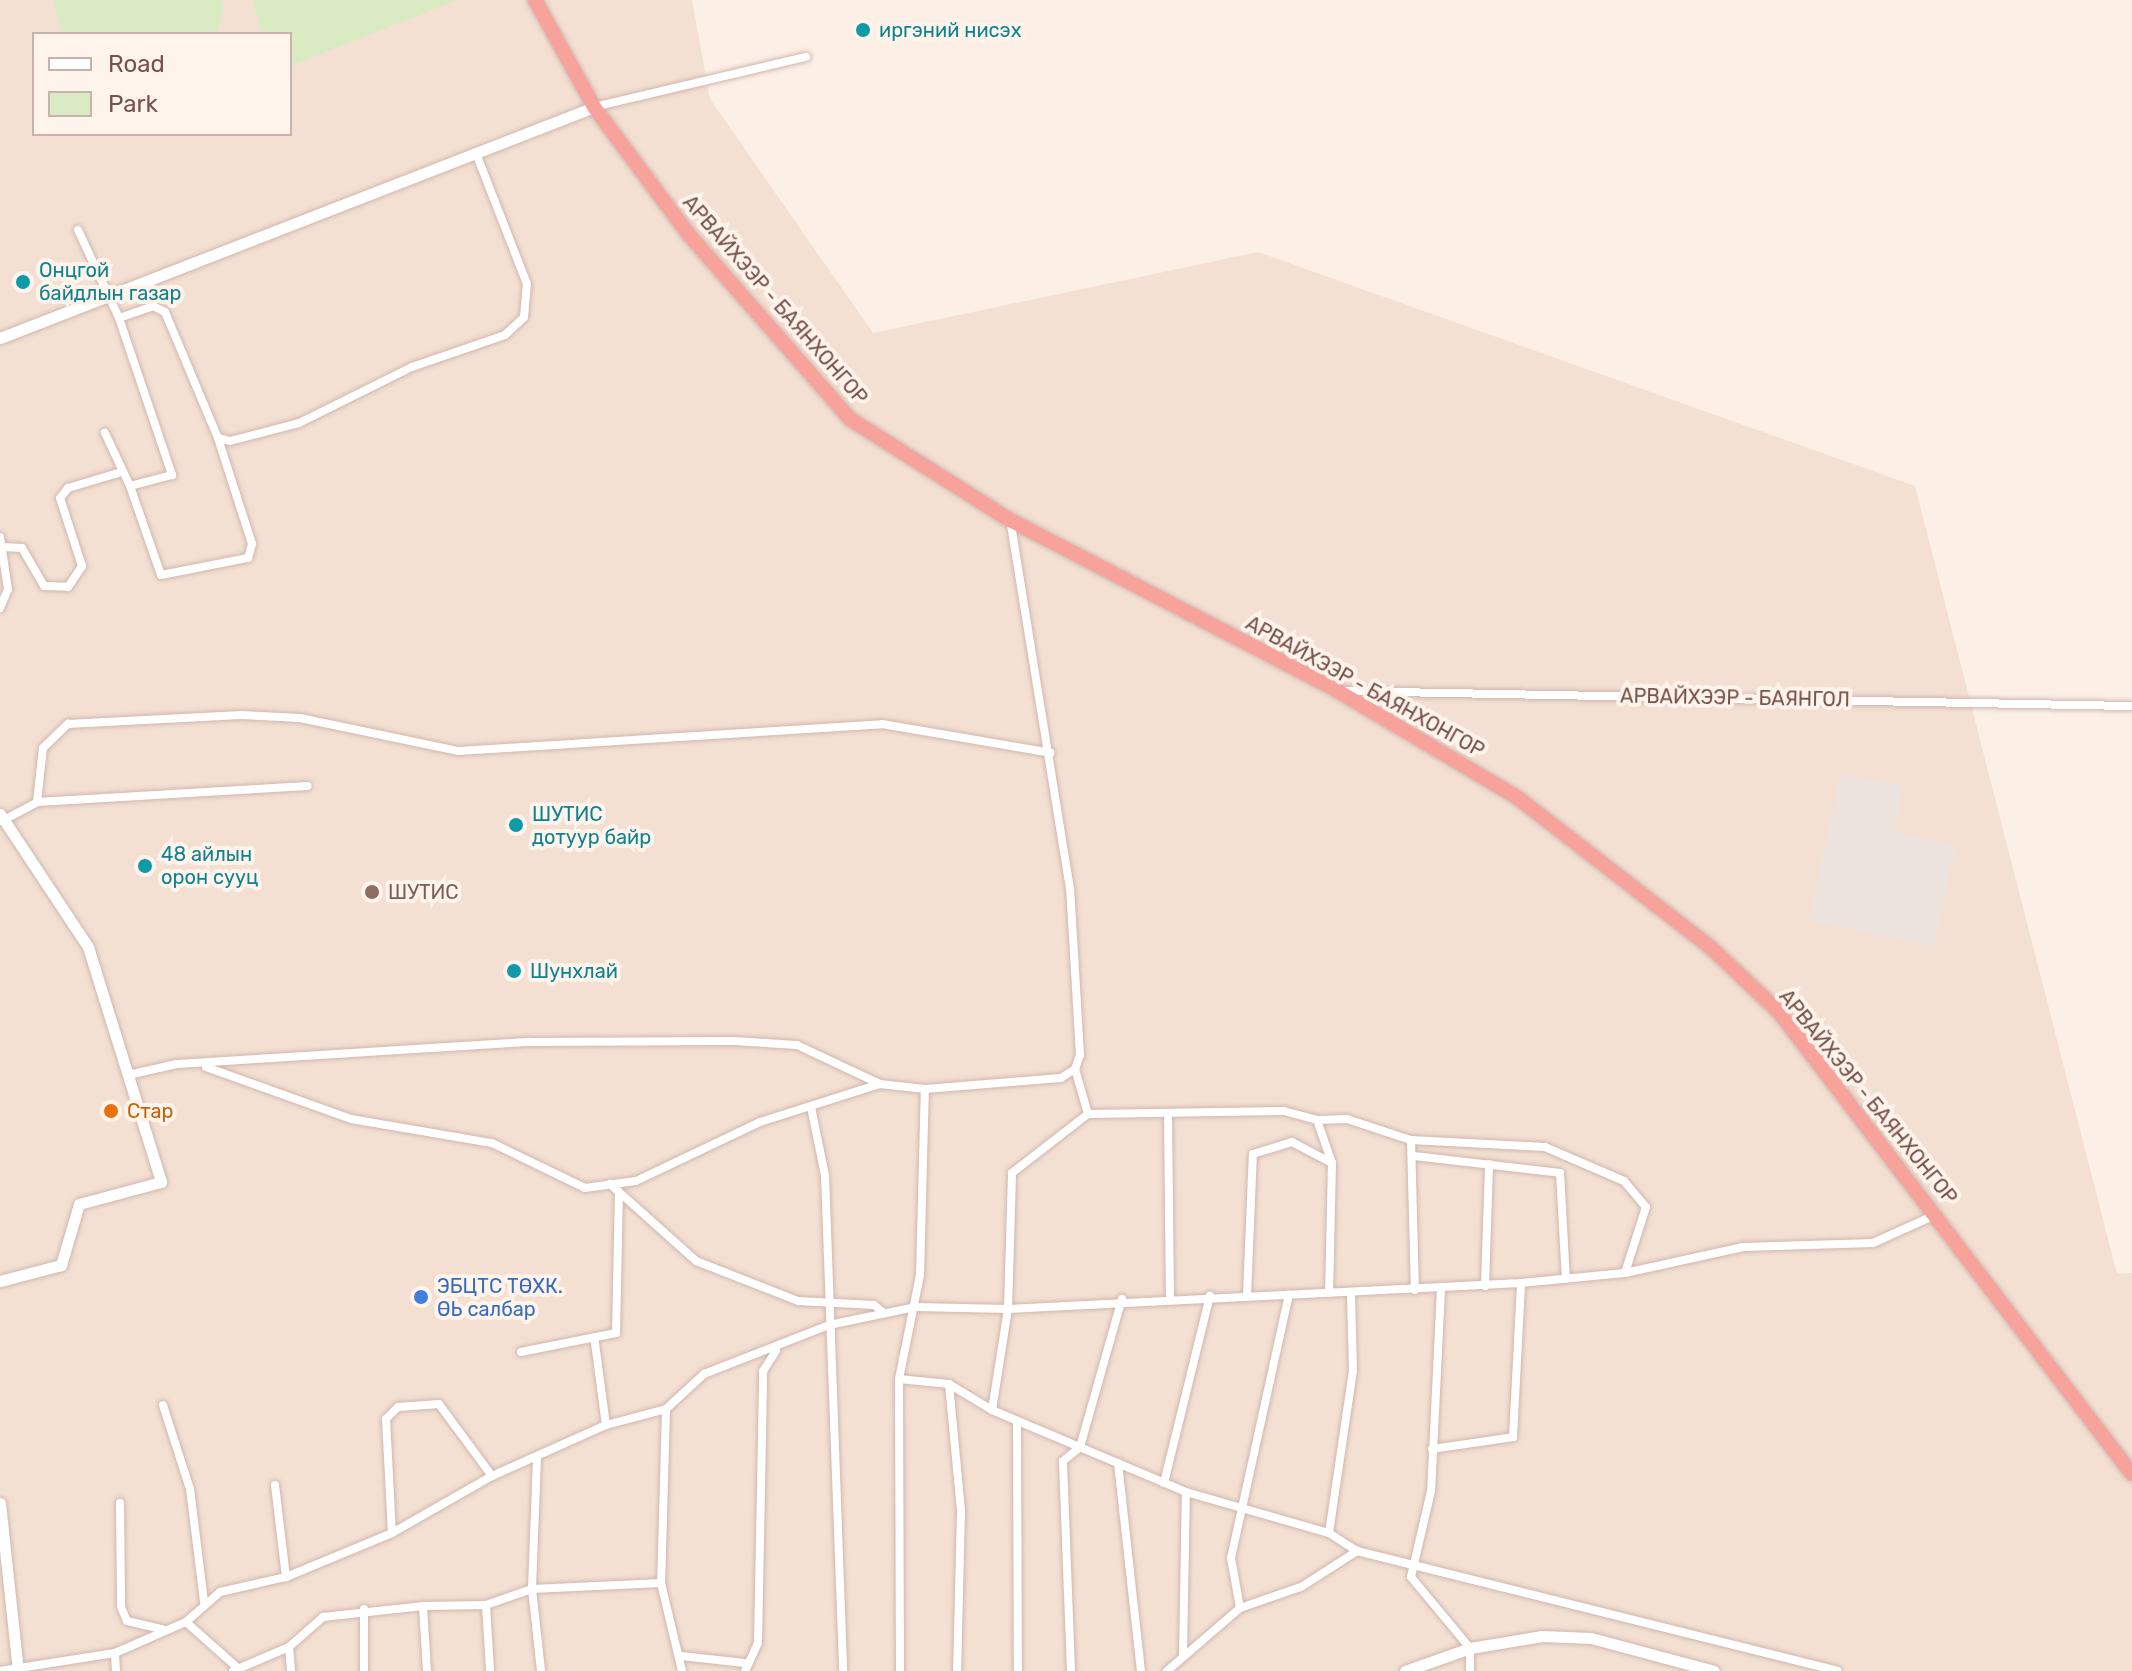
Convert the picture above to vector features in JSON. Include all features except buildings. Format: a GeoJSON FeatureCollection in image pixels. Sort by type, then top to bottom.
{"type":"FeatureCollection","features":[{"type":"Feature","properties":{"kind":"highway","name":"АРВАЙХЭЭР - БАЯНХОНГОР"},"geometry":{"type":"LineString","coordinates":[[535,0],[594,107],[722,274],[850,419],[1010,520],[1338,691],[1518,798],[1710,947],[1779,1012],[2132,1474]]}},
{"type":"Feature","properties":{"kind":"street"},"geometry":{"type":"LineString","coordinates":[[0,338],[594,107],[806,57]]}},
{"type":"Feature","properties":{"kind":"street"},"geometry":{"type":"LineString","coordinates":[[218,438],[237,441],[299,423],[517,326],[527,284],[476,153]]}},
{"type":"Feature","properties":{"kind":"street"},"geometry":{"type":"LineString","coordinates":[[78,230],[105,297],[119,318],[174,472],[163,482],[130,486]]}},
{"type":"Feature","properties":{"kind":"street"},"geometry":{"type":"LineString","coordinates":[[105,433],[118,473],[130,486],[161,575],[248,558],[252,544],[218,438],[165,312],[153,306],[119,318]]}},
{"type":"Feature","properties":{"kind":"street"},"geometry":{"type":"LineString","coordinates":[[3,547],[22,548],[44,586],[68,587],[82,566],[60,498],[68,488],[118,473]]}},
{"type":"Feature","properties":{"kind":"street"},"geometry":{"type":"LineString","coordinates":[[1010,520],[1051,753],[1070,889],[1075,1069],[1088,1114]]}},
{"type":"Feature","properties":{"kind":"street"},"geometry":{"type":"LineString","coordinates":[[0,537],[8,596],[0,608]]}},
{"type":"Feature","properties":{"kind":"street","name":"АРВАЙХЭЭР - БАЯНГОЛ"},"geometry":{"type":"LineString","coordinates":[[1338,691],[2132,706]]}},
{"type":"Feature","properties":{"kind":"street"},"geometry":{"type":"LineString","coordinates":[[37,802],[43,748],[68,724],[241,715],[300,718],[391,742],[458,751],[882,724],[1051,753]]}},
{"type":"Feature","properties":{"kind":"street"},"geometry":{"type":"LineString","coordinates":[[0,1281],[61,1265],[79,1204],[160,1183],[88,947],[2,818],[37,802],[308,786]]}},
{"type":"Feature","properties":{"kind":"street"},"geometry":{"type":"LineString","coordinates":[[128,1075],[203,1066],[530,1042],[734,1041],[797,1045],[880,1084],[925,1089],[1061,1078],[1075,1069]]}},
{"type":"Feature","properties":{"kind":"street"},"geometry":{"type":"LineString","coordinates":[[203,1066],[351,1119],[492,1143],[585,1188],[636,1181],[760,1122],[880,1084]]}},
{"type":"Feature","properties":{"kind":"street"},"geometry":{"type":"LineString","coordinates":[[900,1671],[899,1379],[916,1307],[925,1089]]}},
{"type":"Feature","properties":{"kind":"street"},"geometry":{"type":"LineString","coordinates":[[811,1107],[825,1175],[843,1671]]}},
{"type":"Feature","properties":{"kind":"street"},"geometry":{"type":"LineString","coordinates":[[992,1410],[1008,1309],[1012,1173],[1088,1114],[1284,1111],[1317,1120],[1347,1119],[1411,1140],[1545,1147],[1624,1181],[1646,1207],[1625,1273]]}},
{"type":"Feature","properties":{"kind":"street"},"geometry":{"type":"LineString","coordinates":[[1168,1113],[1170,1298]]}},
{"type":"Feature","properties":{"kind":"street"},"geometry":{"type":"LineString","coordinates":[[1317,1120],[1332,1163],[1329,1293]]}},
{"type":"Feature","properties":{"kind":"street"},"geometry":{"type":"LineString","coordinates":[[1411,1140],[1414,1156],[1415,1290]]}},
{"type":"Feature","properties":{"kind":"street"},"geometry":{"type":"LineString","coordinates":[[1247,1295],[1253,1154],[1292,1142],[1332,1163]]}},
{"type":"Feature","properties":{"kind":"street"},"geometry":{"type":"LineString","coordinates":[[1414,1156],[1560,1173],[1566,1279]]}},
{"type":"Feature","properties":{"kind":"street"},"geometry":{"type":"LineString","coordinates":[[1485,1286],[1489,1164]]}},
{"type":"Feature","properties":{"kind":"street"},"geometry":{"type":"LineString","coordinates":[[610,1184],[696,1261],[828,1305],[874,1305],[884,1313]]}},
{"type":"Feature","properties":{"kind":"street"},"geometry":{"type":"LineString","coordinates":[[521,1352],[595,1343],[621,1323],[619,1192]]}},
{"type":"Feature","properties":{"kind":"street"},"geometry":{"type":"LineString","coordinates":[[0,1671],[115,1653],[163,1629],[186,1622],[204,1601],[286,1577],[392,1533],[492,1476],[606,1425],[666,1409],[704,1374],[777,1349],[829,1325],[916,1307],[1008,1309],[1122,1299],[1441,1289],[1566,1279],[1625,1273],[1743,1247],[1873,1243],[1936,1214]]}},
{"type":"Feature","properties":{"kind":"street"},"geometry":{"type":"LineString","coordinates":[[1432,1449],[1513,1437],[1521,1283]]}},
{"type":"Feature","properties":{"kind":"street"},"geometry":{"type":"LineString","coordinates":[[1441,1289],[1431,1491],[1411,1567],[1416,1591],[1470,1648],[1470,1671]]}},
{"type":"Feature","properties":{"kind":"street"},"geometry":{"type":"LineString","coordinates":[[1329,1533],[1353,1371],[1351,1293]]}},
{"type":"Feature","properties":{"kind":"street"},"geometry":{"type":"LineString","coordinates":[[1240,1608],[1231,1558],[1289,1294]]}},
{"type":"Feature","properties":{"kind":"street"},"geometry":{"type":"LineString","coordinates":[[1164,1483],[1210,1296]]}},
{"type":"Feature","properties":{"kind":"street"},"geometry":{"type":"LineString","coordinates":[[1071,1671],[1063,1461],[1080,1447],[1122,1299]]}},
{"type":"Feature","properties":{"kind":"street"},"geometry":{"type":"LineString","coordinates":[[595,1343],[606,1425]]}},
{"type":"Feature","properties":{"kind":"street"},"geometry":{"type":"LineString","coordinates":[[681,1656],[745,1667],[758,1643],[763,1371],[777,1349]]}},
{"type":"Feature","properties":{"kind":"street"},"geometry":{"type":"LineString","coordinates":[[899,1379],[949,1384],[992,1410],[1164,1483],[1329,1533],[1357,1551],[1411,1567],[1837,1671]]}},
{"type":"Feature","properties":{"kind":"street"},"geometry":{"type":"LineString","coordinates":[[949,1384],[961,1511],[957,1671]]}},
{"type":"Feature","properties":{"kind":"street"},"geometry":{"type":"LineString","coordinates":[[392,1533],[386,1419],[398,1407],[439,1404],[492,1476]]}},
{"type":"Feature","properties":{"kind":"street"},"geometry":{"type":"LineString","coordinates":[[163,1405],[190,1489],[204,1601]]}},
{"type":"Feature","properties":{"kind":"street"},"geometry":{"type":"LineString","coordinates":[[666,1409],[661,1583],[681,1656],[682,1671]]}},
{"type":"Feature","properties":{"kind":"street"},"geometry":{"type":"LineString","coordinates":[[1017,1421],[1018,1671]]}},
{"type":"Feature","properties":{"kind":"street"},"geometry":{"type":"LineString","coordinates":[[537,1458],[532,1589],[541,1671]]}},
{"type":"Feature","properties":{"kind":"street"},"geometry":{"type":"LineString","coordinates":[[1118,1463],[1141,1671]]}},
{"type":"Feature","properties":{"kind":"street"},"geometry":{"type":"LineString","coordinates":[[275,1485],[286,1577]]}},
{"type":"Feature","properties":{"kind":"street"},"geometry":{"type":"LineString","coordinates":[[1183,1657],[1186,1492]]}},
{"type":"Feature","properties":{"kind":"street"},"geometry":{"type":"LineString","coordinates":[[0,1503],[18,1670]]}},
{"type":"Feature","properties":{"kind":"street"},"geometry":{"type":"LineString","coordinates":[[120,1503],[121,1607],[127,1621],[163,1629]]}},
{"type":"Feature","properties":{"kind":"street"},"geometry":{"type":"LineString","coordinates":[[1167,1671],[1240,1608],[1301,1587],[1357,1551]]}},
{"type":"Feature","properties":{"kind":"street"},"geometry":{"type":"LineString","coordinates":[[186,1622],[237,1669],[289,1647],[323,1617],[364,1609],[486,1605],[532,1589],[661,1583]]}},
{"type":"Feature","properties":{"kind":"street"},"geometry":{"type":"LineString","coordinates":[[486,1605],[490,1671]]}},
{"type":"Feature","properties":{"kind":"street"},"geometry":{"type":"LineString","coordinates":[[423,1606],[427,1671]]}},
{"type":"Feature","properties":{"kind":"street"},"geometry":{"type":"LineString","coordinates":[[364,1609],[364,1671]]}},
{"type":"Feature","properties":{"kind":"street"},"geometry":{"type":"LineString","coordinates":[[1405,1671],[1470,1648],[1542,1636],[1591,1638],[1714,1671]]}},
{"type":"Feature","properties":{"kind":"street"},"geometry":{"type":"LineString","coordinates":[[289,1647],[291,1671]]}},
{"type":"Feature","properties":{"kind":"street"},"geometry":{"type":"LineString","coordinates":[[115,1653],[116,1671]]}},
{"type":"Feature","properties":{"kind":"shaded area"},"geometry":{"type":"Polygon","coordinates":[[[0,0],[692,0],[710,99],[873,333],[1258,252],[1915,486],[2117,1274],[2132,1273],[2132,1671],[0,1671],[0,0]]]}},
{"type":"Feature","properties":{"kind":"shaded area"},"geometry":{"type":"Polygon","coordinates":[[[1841,774],[1903,787],[1894,832],[1956,845],[1933,947],[1809,920],[1841,774]]]}},
{"type":"Feature","properties":{"kind":"green space"},"geometry":{"type":"Polygon","coordinates":[[[53,0],[221,0],[224,9],[217,32],[61,32],[53,0]]]}},
{"type":"Feature","properties":{"kind":"green space"},"geometry":{"type":"Polygon","coordinates":[[[252,0],[458,0],[292,65],[292,32],[261,32],[252,0]]]}},
{"type":"Feature","properties":{"kind":"place","name":"иргэний нисэх"},"geometry":{"type":"Point","coordinates":[863,30]}},
{"type":"Feature","properties":{"kind":"place","name":"Онцгой байдлын газар"},"geometry":{"type":"Point","coordinates":[23,282]}},
{"type":"Feature","properties":{"kind":"place","name":"ШУТИС дотуур байр"},"geometry":{"type":"Point","coordinates":[516,825]}},
{"type":"Feature","properties":{"kind":"place","name":"48 айлын орон сууц"},"geometry":{"type":"Point","coordinates":[145,866]}},
{"type":"Feature","properties":{"kind":"place","name":"ШУТИС"},"geometry":{"type":"Point","coordinates":[372,892]}},
{"type":"Feature","properties":{"kind":"place","name":"Шунхлай"},"geometry":{"type":"Point","coordinates":[514,971]}},
{"type":"Feature","properties":{"kind":"place","name":"Стар"},"geometry":{"type":"Point","coordinates":[111,1111]}},
{"type":"Feature","properties":{"kind":"place","name":"ЭБЦТС ТӨХК. ӨЬ салбар"},"geometry":{"type":"Point","coordinates":[421,1297]}}]}
